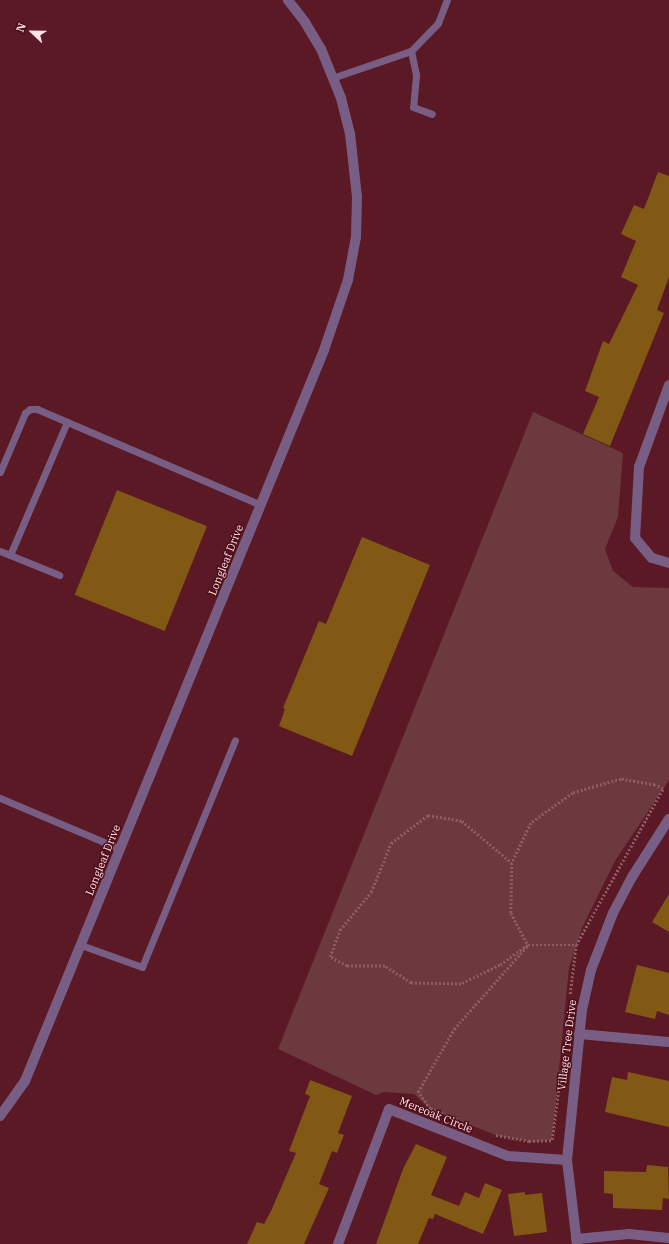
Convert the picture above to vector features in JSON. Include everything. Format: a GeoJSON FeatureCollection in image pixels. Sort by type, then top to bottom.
{"type":"FeatureCollection","features":[{"type":"Feature","properties":{"kind":"street","name":"Longleaf Drive"},"geometry":{"type":"LineString","coordinates":[[0,1116],[25,1081],[324,350],[348,280],[356,237],[355,167],[342,105],[321,49],[305,22],[288,0]]}},
{"type":"Feature","properties":{"kind":"street"},"geometry":{"type":"LineString","coordinates":[[669,385],[639,467],[635,538],[652,558],[669,563]]}},
{"type":"Feature","properties":{"kind":"street","name":"Village Tree Drive"},"geometry":{"type":"LineString","coordinates":[[577,1241],[567,1160],[578,1034],[591,970],[613,913],[632,877],[669,819]]}},
{"type":"Feature","properties":{"kind":"street"},"geometry":{"type":"LineString","coordinates":[[578,1034],[669,1042]]}},
{"type":"Feature","properties":{"kind":"street","name":"Mereoak Circle"},"geometry":{"type":"LineString","coordinates":[[338,1244],[389,1109],[508,1156],[567,1160]]}},
{"type":"Feature","properties":{"kind":"street"},"geometry":{"type":"LineString","coordinates":[[577,1241],[629,1234],[669,1238]]}},
{"type":"Feature","properties":{"kind":"lane"},"geometry":{"type":"LineString","coordinates":[[332,78],[411,51],[438,23],[447,0]]}},
{"type":"Feature","properties":{"kind":"lane"},"geometry":{"type":"LineString","coordinates":[[411,51],[416,75],[413,107],[432,114]]}},
{"type":"Feature","properties":{"kind":"lane"},"geometry":{"type":"LineString","coordinates":[[0,472],[25,414],[30,409],[37,409],[261,505]]}},
{"type":"Feature","properties":{"kind":"lane"},"geometry":{"type":"LineString","coordinates":[[10,555],[67,422]]}},
{"type":"Feature","properties":{"kind":"lane"},"geometry":{"type":"LineString","coordinates":[[0,551],[59,575]]}},
{"type":"Feature","properties":{"kind":"lane"},"geometry":{"type":"LineString","coordinates":[[81,945],[142,967],[235,740]]}},
{"type":"Feature","properties":{"kind":"lane"},"geometry":{"type":"LineString","coordinates":[[0,798],[120,849]]}},
{"type":"Feature","properties":{"kind":"path"},"geometry":{"type":"LineString","coordinates":[[528,945],[511,913],[512,863],[531,823],[573,793],[621,779],[655,785],[663,789],[576,945],[570,1000]]}},
{"type":"Feature","properties":{"kind":"path"},"geometry":{"type":"LineString","coordinates":[[512,863],[462,821],[428,815],[391,843],[370,892],[340,930],[330,957],[347,966],[385,966],[410,983],[461,984],[500,965],[528,945],[576,945]]}},
{"type":"Feature","properties":{"kind":"path"},"geometry":{"type":"LineString","coordinates":[[462,1121],[430,1109],[418,1092],[454,1028],[528,945]]}},
{"type":"Feature","properties":{"kind":"path"},"geometry":{"type":"LineString","coordinates":[[490,1133],[529,1141],[552,1140],[562,1062]]}},
{"type":"Feature","properties":{"kind":"shaded area"},"geometry":{"type":"Polygon","coordinates":[[[533,412],[623,453],[618,517],[605,549],[613,571],[633,587],[669,588],[669,780],[615,861],[582,928],[569,968],[552,1140],[534,1142],[498,1136],[430,1109],[414,1094],[384,1092],[376,1095],[278,1049],[533,412]]]}},
{"type":"Feature","properties":{"kind":"building"},"geometry":{"type":"Polygon","coordinates":[[[658,172],[669,176],[669,277],[657,310],[664,313],[610,446],[583,434],[599,397],[585,391],[603,341],[609,344],[638,285],[621,277],[636,241],[621,234],[634,205],[644,209],[658,172]]]}},
{"type":"Feature","properties":{"kind":"building"},"geometry":{"type":"Polygon","coordinates":[[[117,490],[207,526],[165,631],[75,595],[117,490]]]}},
{"type":"Feature","properties":{"kind":"building"},"geometry":{"type":"Polygon","coordinates":[[[362,537],[430,565],[352,756],[279,726],[285,709],[283,708],[319,621],[326,624],[362,537]]]}},
{"type":"Feature","properties":{"kind":"building"},"geometry":{"type":"Polygon","coordinates":[[[669,894],[669,932],[652,922],[669,894]]]}},
{"type":"Feature","properties":{"kind":"building"},"geometry":{"type":"Polygon","coordinates":[[[637,965],[669,973],[669,1015],[657,1011],[655,1019],[625,1012],[637,965]]]}},
{"type":"Feature","properties":{"kind":"building"},"geometry":{"type":"Polygon","coordinates":[[[628,1072],[669,1081],[669,1127],[605,1112],[612,1077],[627,1080],[628,1072]]]}},
{"type":"Feature","properties":{"kind":"building"},"geometry":{"type":"Polygon","coordinates":[[[310,1080],[352,1096],[338,1133],[344,1135],[337,1153],[332,1151],[319,1184],[329,1188],[304,1244],[247,1244],[257,1222],[264,1224],[271,1211],[296,1153],[289,1151],[310,1096],[305,1094],[310,1080]]]}},
{"type":"Feature","properties":{"kind":"building"},"geometry":{"type":"Polygon","coordinates":[[[416,1144],[447,1157],[431,1195],[459,1206],[465,1192],[479,1198],[485,1183],[502,1190],[483,1234],[435,1214],[433,1219],[429,1218],[418,1244],[376,1244],[403,1169],[416,1144]]]}},
{"type":"Feature","properties":{"kind":"building"},"geometry":{"type":"Polygon","coordinates":[[[647,1165],[668,1167],[669,1199],[663,1198],[662,1210],[613,1208],[613,1194],[604,1193],[604,1171],[646,1172],[647,1165]]]}},
{"type":"Feature","properties":{"kind":"building"},"geometry":{"type":"Polygon","coordinates":[[[525,1192],[525,1195],[542,1193],[547,1232],[514,1236],[508,1194],[525,1192]]]}}]}
